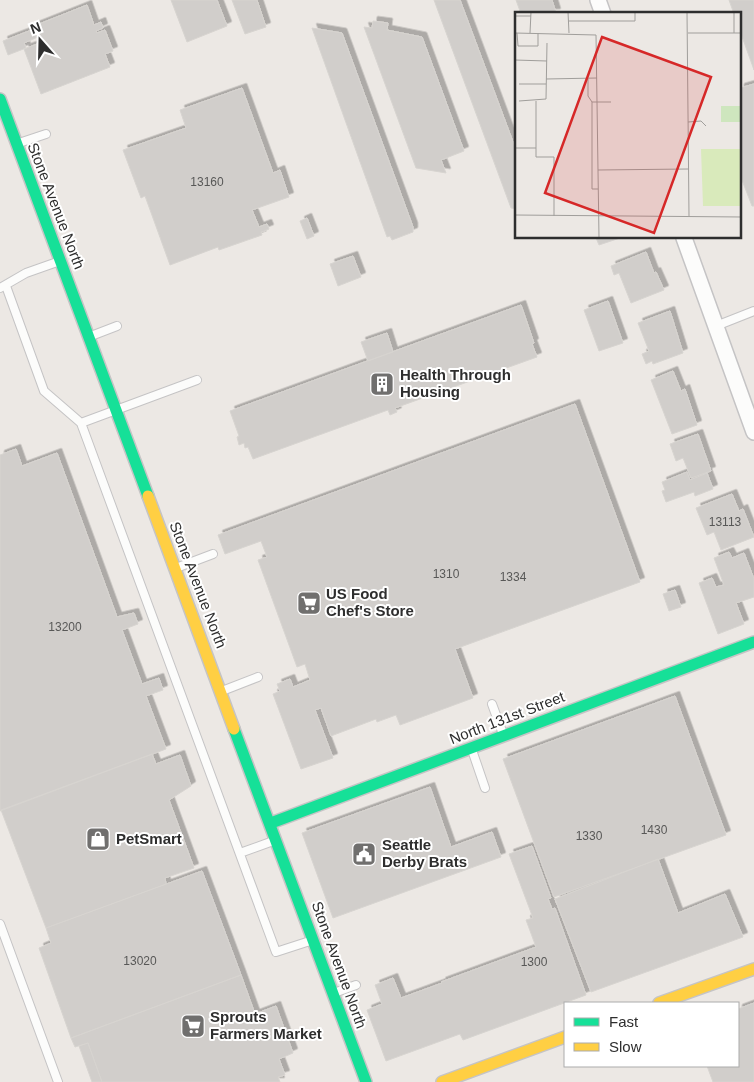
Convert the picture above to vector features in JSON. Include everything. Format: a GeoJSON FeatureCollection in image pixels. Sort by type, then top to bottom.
{"type":"FeatureCollection","features":[{"type":"Feature","properties":{"kind":"street"},"geometry":{"type":"LineString","coordinates":[[598,0],[602,12]]}},
{"type":"Feature","properties":{"kind":"street","name":"Stone Avenue North"},"geometry":{"type":"LineString","coordinates":[[0,99],[366,1082]]}},
{"type":"Feature","properties":{"kind":"street"},"geometry":{"type":"LineString","coordinates":[[684,239],[754,432]]}},
{"type":"Feature","properties":{"kind":"street","name":"North 131st Street"},"geometry":{"type":"LineString","coordinates":[[271,823],[754,642]]}},
{"type":"Feature","properties":{"kind":"street"},"geometry":{"type":"LineString","coordinates":[[662,1002],[754,969]]}},
{"type":"Feature","properties":{"kind":"street"},"geometry":{"type":"LineString","coordinates":[[442,1082],[564,1037]]}},
{"type":"Feature","properties":{"kind":"lane"},"geometry":{"type":"LineString","coordinates":[[17,144],[46,134]]}},
{"type":"Feature","properties":{"kind":"lane"},"geometry":{"type":"LineString","coordinates":[[60,261],[26,273],[3,287],[44,391],[80,422],[276,952],[314,940]]}},
{"type":"Feature","properties":{"kind":"lane"},"geometry":{"type":"LineString","coordinates":[[716,326],[754,311]]}},
{"type":"Feature","properties":{"kind":"lane"},"geometry":{"type":"LineString","coordinates":[[89,337],[117,326]]}},
{"type":"Feature","properties":{"kind":"lane"},"geometry":{"type":"LineString","coordinates":[[80,422],[197,380]]}},
{"type":"Feature","properties":{"kind":"lane"},"geometry":{"type":"LineString","coordinates":[[176,568],[214,554]]}},
{"type":"Feature","properties":{"kind":"lane"},"geometry":{"type":"LineString","coordinates":[[222,691],[258,677]]}},
{"type":"Feature","properties":{"kind":"lane"},"geometry":{"type":"LineString","coordinates":[[492,704],[504,736]]}},
{"type":"Feature","properties":{"kind":"lane"},"geometry":{"type":"LineString","coordinates":[[472,748],[485,788]]}},
{"type":"Feature","properties":{"kind":"lane"},"geometry":{"type":"LineString","coordinates":[[240,853],[277,840]]}},
{"type":"Feature","properties":{"kind":"lane"},"geometry":{"type":"LineString","coordinates":[[0,924],[58,1082]]}},
{"type":"Feature","properties":{"kind":"lane"},"geometry":{"type":"LineString","coordinates":[[334,993],[356,985]]}},
{"type":"Feature","properties":{"kind":"building"},"geometry":{"type":"Polygon","coordinates":[[[171,0],[217,0],[227,26],[187,42],[171,0]]]}},
{"type":"Feature","properties":{"kind":"building"},"geometry":{"type":"Polygon","coordinates":[[[232,0],[257,0],[266,27],[245,34],[232,0]]]}},
{"type":"Feature","properties":{"kind":"building"},"geometry":{"type":"Polygon","coordinates":[[[434,0],[460,0],[515,147],[515,209],[511,208],[434,0]]]}},
{"type":"Feature","properties":{"kind":"building"},"geometry":{"type":"Polygon","coordinates":[[[516,0],[552,0],[556,12],[520,12],[516,0]]]}},
{"type":"Feature","properties":{"kind":"building"},"geometry":{"type":"Polygon","coordinates":[[[729,0],[754,0],[754,70],[742,37],[742,12],[733,12],[729,0]]]}},
{"type":"Feature","properties":{"kind":"building"},"geometry":{"type":"Polygon","coordinates":[[[87,5],[94,25],[101,22],[103,28],[96,31],[97,33],[105,30],[113,51],[105,54],[110,67],[41,94],[24,49],[40,43],[38,37],[24,43],[26,48],[8,55],[3,41],[34,29],[34,26],[87,5]]]}},
{"type":"Feature","properties":{"kind":"building"},"geometry":{"type":"Polygon","coordinates":[[[373,21],[388,23],[387,30],[422,37],[464,151],[441,160],[446,173],[416,168],[364,27],[372,28],[373,21]]]}},
{"type":"Feature","properties":{"kind":"building"},"geometry":{"type":"Polygon","coordinates":[[[312,28],[342,33],[413,227],[413,232],[392,240],[390,236],[387,237],[312,28]]]}},
{"type":"Feature","properties":{"kind":"building"},"geometry":{"type":"Polygon","coordinates":[[[754,84],[754,206],[752,206],[742,180],[742,87],[754,84]]]}},
{"type":"Feature","properties":{"kind":"building"},"geometry":{"type":"Polygon","coordinates":[[[242,88],[273,173],[280,170],[289,197],[252,210],[259,227],[267,224],[269,229],[261,232],[262,235],[219,250],[218,247],[170,265],[145,196],[141,198],[123,150],[186,128],[180,110],[242,88]]]}},
{"type":"Feature","properties":{"kind":"building"},"geometry":{"type":"Polygon","coordinates":[[[307,218],[314,236],[307,239],[300,221],[307,218]]]}},
{"type":"Feature","properties":{"kind":"building"},"geometry":{"type":"Polygon","coordinates":[[[596,239],[617,239],[599,245],[596,239]]]}},
{"type":"Feature","properties":{"kind":"building"},"geometry":{"type":"Polygon","coordinates":[[[646,252],[654,273],[656,272],[664,290],[631,303],[619,273],[614,275],[611,266],[646,252]]]}},
{"type":"Feature","properties":{"kind":"building"},"geometry":{"type":"Polygon","coordinates":[[[353,256],[361,277],[338,286],[330,264],[353,256]]]}},
{"type":"Feature","properties":{"kind":"building"},"geometry":{"type":"Polygon","coordinates":[[[608,301],[623,343],[599,351],[584,310],[608,301]]]}},
{"type":"Feature","properties":{"kind":"building","name":"Health Through Housing"},"geometry":{"type":"Polygon","coordinates":[[[521,305],[537,357],[395,408],[397,412],[390,415],[388,410],[253,459],[248,447],[245,448],[244,443],[239,445],[237,437],[239,436],[230,411],[521,305]]]}},
{"type":"Feature","properties":{"kind":"building"},"geometry":{"type":"Polygon","coordinates":[[[670,311],[683,353],[653,364],[652,361],[646,364],[642,354],[649,351],[638,323],[670,311]]]}},
{"type":"Feature","properties":{"kind":"building"},"geometry":{"type":"Polygon","coordinates":[[[387,333],[393,352],[368,361],[361,342],[387,333]]]}},
{"type":"Feature","properties":{"kind":"building"},"geometry":{"type":"Polygon","coordinates":[[[673,371],[681,391],[685,389],[697,425],[672,434],[651,380],[673,371]]]}},
{"type":"Feature","properties":{"kind":"building"},"geometry":{"type":"Polygon","coordinates":[[[575,404],[640,582],[455,649],[473,698],[400,725],[396,715],[377,722],[376,719],[331,736],[321,708],[315,710],[333,758],[301,769],[273,694],[280,691],[277,684],[290,679],[293,687],[310,680],[305,664],[297,667],[258,560],[267,557],[261,541],[225,554],[218,535],[575,404]]]}},
{"type":"Feature","properties":{"kind":"building"},"geometry":{"type":"Polygon","coordinates":[[[698,434],[711,471],[691,478],[683,458],[676,461],[670,444],[698,434]]]}},
{"type":"Feature","properties":{"kind":"building"},"geometry":{"type":"Polygon","coordinates":[[[16,449],[22,466],[57,453],[117,617],[134,613],[138,624],[122,630],[142,684],[159,678],[163,690],[146,696],[166,749],[0,811],[0,455],[16,449]]]}},
{"type":"Feature","properties":{"kind":"building"},"geometry":{"type":"Polygon","coordinates":[[[687,472],[690,480],[707,473],[713,489],[695,496],[694,492],[666,502],[662,491],[665,490],[662,482],[687,472]]]}},
{"type":"Feature","properties":{"kind":"building"},"geometry":{"type":"Polygon","coordinates":[[[732,494],[739,511],[743,509],[754,537],[721,550],[714,532],[707,535],[696,508],[732,494]]]}},
{"type":"Feature","properties":{"kind":"building"},"geometry":{"type":"Polygon","coordinates":[[[729,552],[732,558],[744,553],[754,579],[754,597],[736,603],[744,624],[718,634],[699,583],[712,578],[716,587],[724,585],[714,558],[729,552]]]}},
{"type":"Feature","properties":{"kind":"building"},"geometry":{"type":"Polygon","coordinates":[[[675,590],[681,607],[669,611],[663,594],[675,590]]]}},
{"type":"Feature","properties":{"kind":"building"},"geometry":{"type":"Polygon","coordinates":[[[675,696],[726,835],[554,897],[503,759],[675,696]]]}},
{"type":"Feature","properties":{"kind":"building","name":"PetSmart"},"geometry":{"type":"Polygon","coordinates":[[[152,754],[156,764],[180,755],[191,786],[169,800],[194,868],[165,878],[166,884],[46,928],[1,810],[152,754]]]}},
{"type":"Feature","properties":{"kind":"building"},"geometry":{"type":"Polygon","coordinates":[[[430,787],[451,847],[492,832],[501,857],[333,918],[302,833],[430,787]]]}},
{"type":"Feature","properties":{"kind":"building"},"geometry":{"type":"Polygon","coordinates":[[[532,846],[551,898],[548,899],[552,909],[555,908],[586,995],[463,1040],[460,1034],[386,1061],[367,1010],[382,1004],[375,985],[393,978],[401,998],[536,947],[526,920],[533,918],[509,854],[532,846]]]}},
{"type":"Feature","properties":{"kind":"building"},"geometry":{"type":"Polygon","coordinates":[[[658,859],[678,913],[725,894],[743,937],[591,992],[555,899],[658,859]]]}},
{"type":"Feature","properties":{"kind":"building"},"geometry":{"type":"Polygon","coordinates":[[[202,871],[241,975],[71,1038],[39,948],[51,943],[46,928],[202,871]]]}},
{"type":"Feature","properties":{"kind":"building","name":"Sprouts Farmers Market"},"geometry":{"type":"Polygon","coordinates":[[[241,975],[255,1014],[276,1006],[293,1053],[279,1059],[285,1075],[278,1077],[280,1082],[102,1082],[88,1043],[75,1047],[71,1038],[241,975]]]}},
{"type":"Feature","properties":{"kind":"building"},"geometry":{"type":"Polygon","coordinates":[[[754,1003],[754,1082],[713,1082],[707,1067],[739,1067],[739,1009],[754,1003]]]}},
{"type":"Feature","properties":{"kind":"building"},"geometry":{"type":"Polygon","coordinates":[[[88,1043],[102,1082],[92,1082],[79,1046],[88,1043]]]}},
{"type":"Feature","properties":{"kind":"traffic: fast"},"geometry":{"type":"LineString","coordinates":[[0,99],[148,496]]}},
{"type":"Feature","properties":{"kind":"traffic: fast"},"geometry":{"type":"LineString","coordinates":[[271,823],[754,642]]}},
{"type":"Feature","properties":{"kind":"traffic: fast"},"geometry":{"type":"LineString","coordinates":[[234,729],[366,1082]]}},
{"type":"Feature","properties":{"kind":"traffic: slow"},"geometry":{"type":"LineString","coordinates":[[148,496],[234,729]]}},
{"type":"Feature","properties":{"kind":"traffic: slow"},"geometry":{"type":"LineString","coordinates":[[662,1002],[754,969]]}},
{"type":"Feature","properties":{"kind":"traffic: slow"},"geometry":{"type":"LineString","coordinates":[[442,1082],[564,1037]]}},
{"type":"Feature","properties":{"kind":"place","name":"Health Through Housing"},"geometry":{"type":"Point","coordinates":[382,384]}},
{"type":"Feature","properties":{"kind":"place","name":"US Food Chef's Store"},"geometry":{"type":"Point","coordinates":[309,603]}},
{"type":"Feature","properties":{"kind":"place","name":"PetSmart"},"geometry":{"type":"Point","coordinates":[98,839]}},
{"type":"Feature","properties":{"kind":"place","name":"Seattle Derby Brats"},"geometry":{"type":"Point","coordinates":[364,854]}},
{"type":"Feature","properties":{"kind":"place","name":"Sprouts Farmers Market"},"geometry":{"type":"Point","coordinates":[193,1026]}}]}
